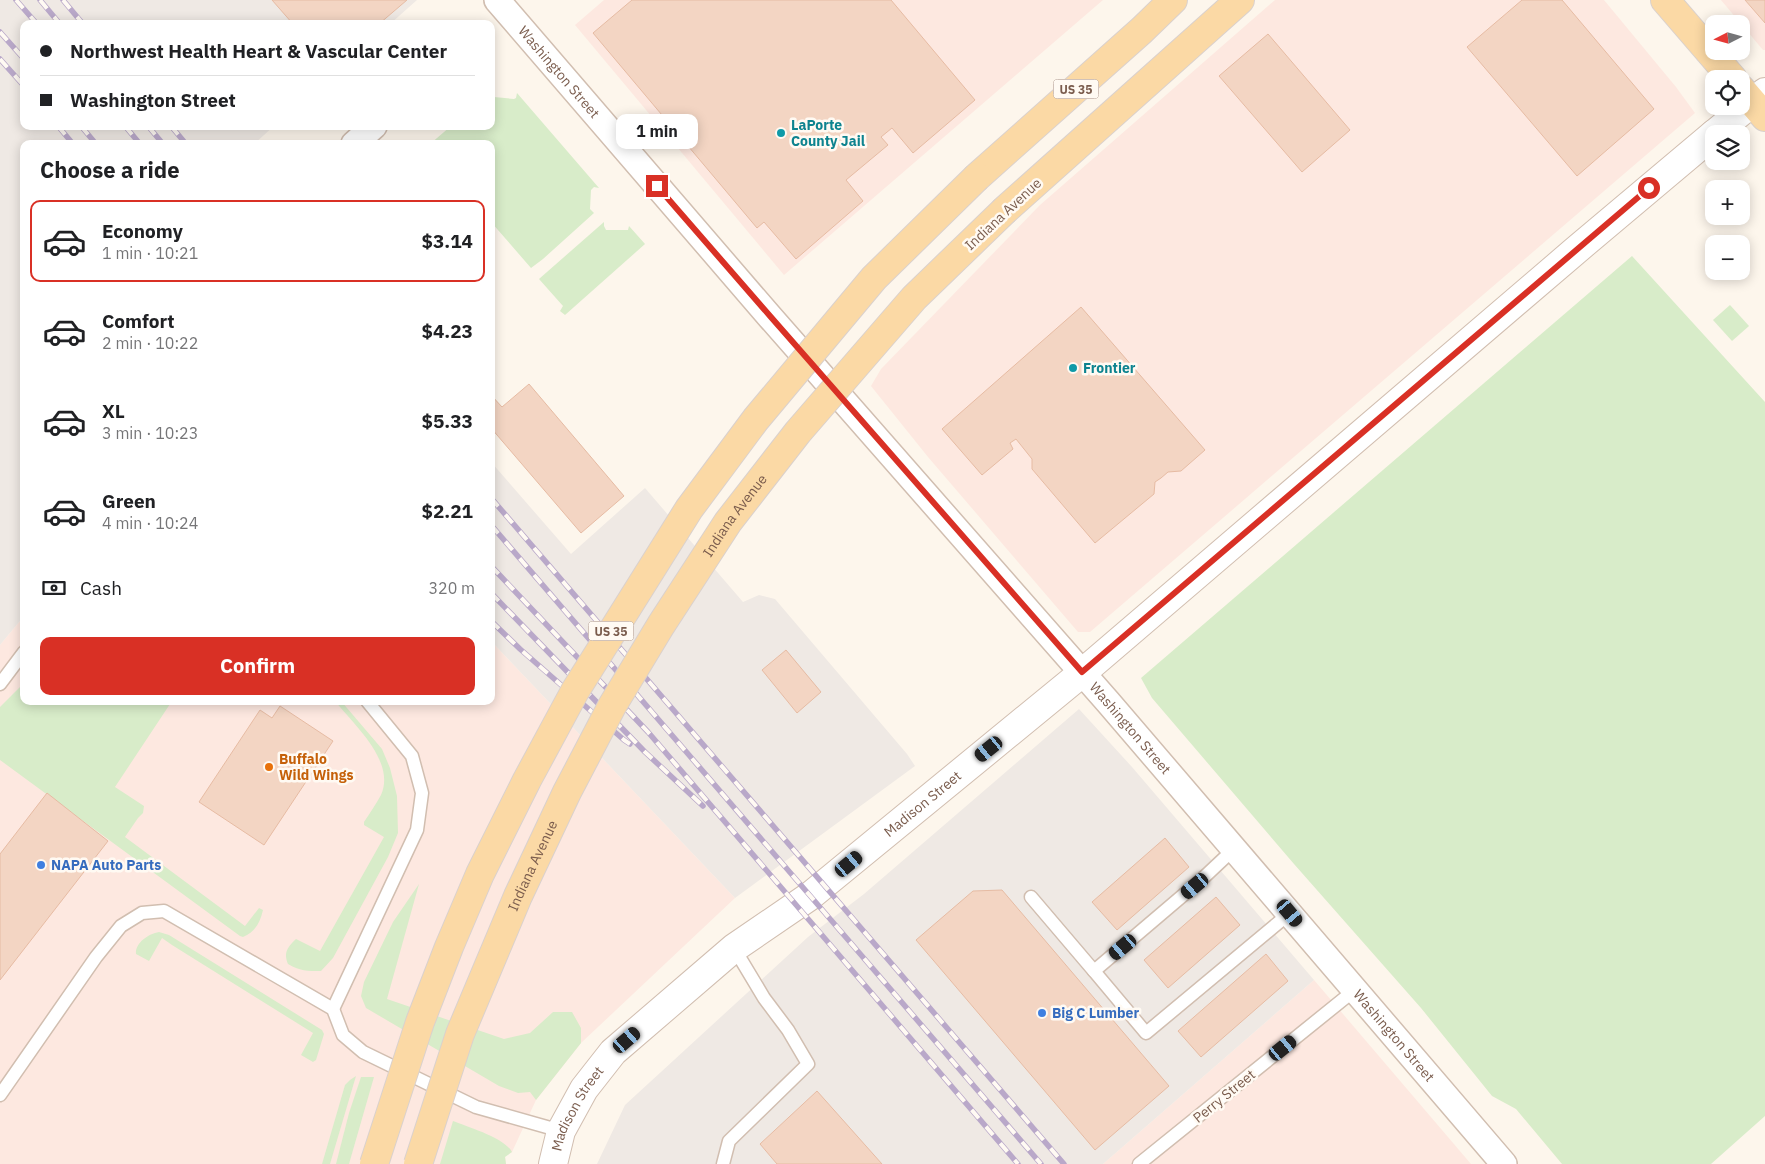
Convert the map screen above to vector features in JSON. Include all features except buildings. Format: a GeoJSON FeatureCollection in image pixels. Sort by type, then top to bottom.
{"type":"FeatureCollection","features":[{"type":"Feature","properties":{"kind":"main road","name":"US 35"},"geometry":{"type":"LineString","coordinates":[[374,1164],[420,1022],[480,874],[527,780],[575,691],[689,509],[756,419],[874,278],[976,177],[1142,30],[1173,0]]}},
{"type":"Feature","properties":{"kind":"main road","name":"Indiana Avenue"},"geometry":{"type":"LineString","coordinates":[[418,1164],[460,1034],[518,896],[567,792],[607,715],[661,625],[728,522],[798,432],[914,298],[1005,210],[1240,0]]}},
{"type":"Feature","properties":{"kind":"main road"},"geometry":{"type":"LineString","coordinates":[[1665,0],[1724,70]]}},
{"type":"Feature","properties":{"kind":"street","name":"Washington Street"},"geometry":{"type":"LineString","coordinates":[[503,8],[1082,672],[1356,989],[1504,1164]]}},
{"type":"Feature","properties":{"kind":"street","name":"Madison Street"},"geometry":{"type":"LineString","coordinates":[[1725,125],[1756,100]]}},
{"type":"Feature","properties":{"kind":"street"},"geometry":{"type":"LineString","coordinates":[[358,140],[370,130]]}},
{"type":"Feature","properties":{"kind":"street","name":"Madison Street"},"geometry":{"type":"LineString","coordinates":[[553,1164],[561,1131],[584,1089],[613,1052],[734,948],[810,896],[1082,672],[1705,142]]}},
{"type":"Feature","properties":{"kind":"lane"},"geometry":{"type":"LineString","coordinates":[[0,684],[20,657]]}},
{"type":"Feature","properties":{"kind":"lane"},"geometry":{"type":"LineString","coordinates":[[333,1009],[417,830],[422,794],[412,756],[370,705]]}},
{"type":"Feature","properties":{"kind":"lane"},"geometry":{"type":"LineString","coordinates":[[1094,971],[1201,880],[1234,849]]}},
{"type":"Feature","properties":{"kind":"lane"},"geometry":{"type":"LineString","coordinates":[[1031,897],[1146,1033],[1290,913]]}},
{"type":"Feature","properties":{"kind":"lane"},"geometry":{"type":"LineString","coordinates":[[0,1095],[96,957],[121,926],[142,913],[164,911],[333,1009],[343,1035],[363,1052],[476,1107],[561,1131]]}},
{"type":"Feature","properties":{"kind":"lane"},"geometry":{"type":"LineString","coordinates":[[723,1164],[729,1141],[808,1064],[788,1030],[764,998],[734,948]]}},
{"type":"Feature","properties":{"kind":"lane","name":"Perry Street"},"geometry":{"type":"LineString","coordinates":[[1139,1164],[1356,989]]}},
{"type":"Feature","properties":{"kind":"shaded area"},"geometry":{"type":"Polygon","coordinates":[[[0,0],[417,0],[394,20],[20,20],[20,130],[270,130],[258,140],[20,140],[20,621],[0,645],[0,0]]]}},
{"type":"Feature","properties":{"kind":"shaded area","name":"LaPorte County Jail"},"geometry":{"type":"Polygon","coordinates":[[[604,0],[1103,0],[784,275],[575,25],[604,0]]]}},
{"type":"Feature","properties":{"kind":"shaded area"},"geometry":{"type":"Polygon","coordinates":[[[1275,0],[1604,0],[1676,87],[1695,113],[1090,632],[1078,632],[928,457],[871,386],[881,369],[1040,205],[1275,0]]]}},
{"type":"Feature","properties":{"kind":"shaded area"},"geometry":{"type":"Polygon","coordinates":[[[1721,0],[1765,0],[1765,50],[1750,35],[1750,15],[1734,15],[1721,0]]]}},
{"type":"Feature","properties":{"kind":"shaded area"},"geometry":{"type":"Polygon","coordinates":[[[495,467],[571,554],[645,488],[743,602],[759,595],[775,599],[907,754],[915,766],[735,898],[495,645],[495,467]]]}},
{"type":"Feature","properties":{"kind":"shaded area"},"geometry":{"type":"Polygon","coordinates":[[[20,621],[20,705],[495,705],[495,645],[735,898],[581,1043],[536,1100],[512,1152],[505,1156],[506,1164],[0,1164],[0,645],[20,621]]]}},
{"type":"Feature","properties":{"kind":"shaded area"},"geometry":{"type":"Polygon","coordinates":[[[1079,709],[1132,767],[1314,980],[1103,1164],[597,1164],[625,1105],[808,937],[864,894],[1079,709]]]}},
{"type":"Feature","properties":{"kind":"shaded area"},"geometry":{"type":"Polygon","coordinates":[[[1314,980],[1471,1164],[1103,1164],[1314,980]]]}},
{"type":"Feature","properties":{"kind":"green space"},"geometry":{"type":"Polygon","coordinates":[[[517,93],[599,188],[594,187],[591,190],[590,209],[594,213],[531,268],[495,227],[495,140],[435,140],[446,130],[495,130],[495,97],[514,99],[517,93]]]}},
{"type":"Feature","properties":{"kind":"green space"},"geometry":{"type":"Polygon","coordinates":[[[604,222],[606,230],[628,230],[629,226],[645,244],[565,315],[560,311],[563,306],[539,279],[604,222]]]}},
{"type":"Feature","properties":{"kind":"green space"},"geometry":{"type":"Polygon","coordinates":[[[1632,256],[1765,402],[1765,1116],[1711,1164],[1562,1164],[1516,1109],[1492,1096],[1421,1008],[1294,864],[1152,698],[1141,678],[1632,256]]]}},
{"type":"Feature","properties":{"kind":"green space"},"geometry":{"type":"Polygon","coordinates":[[[1730,305],[1749,326],[1732,341],[1713,320],[1730,305]]]}},
{"type":"Feature","properties":{"kind":"green space"},"geometry":{"type":"Polygon","coordinates":[[[20,687],[20,705],[169,705],[115,787],[144,806],[143,813],[125,837],[245,926],[259,908],[263,910],[259,923],[254,930],[243,937],[240,936],[0,760],[0,707],[20,687]]]}},
{"type":"Feature","properties":{"kind":"green space"},"geometry":{"type":"Polygon","coordinates":[[[338,705],[344,705],[382,749],[390,768],[397,796],[398,833],[388,857],[333,958],[321,971],[308,971],[296,968],[288,964],[286,953],[289,947],[296,939],[320,951],[384,837],[364,825],[381,795],[384,782],[383,769],[378,757],[362,732],[338,705]]]}},
{"type":"Feature","properties":{"kind":"green space"},"geometry":{"type":"Polygon","coordinates":[[[419,884],[387,999],[504,1039],[530,1033],[553,1012],[572,1012],[581,1028],[581,1043],[536,1100],[530,1092],[518,1093],[499,1086],[366,1008],[361,996],[364,982],[393,922],[419,884]]]}},
{"type":"Feature","properties":{"kind":"green space"},"geometry":{"type":"Polygon","coordinates":[[[159,932],[169,935],[322,1030],[324,1034],[316,1060],[313,1062],[301,1055],[313,1033],[162,938],[149,961],[136,954],[138,946],[143,940],[159,932]]]}},
{"type":"Feature","properties":{"kind":"green space"},"geometry":{"type":"Polygon","coordinates":[[[356,1076],[330,1164],[322,1164],[345,1085],[356,1076]]]}},
{"type":"Feature","properties":{"kind":"green space"},"geometry":{"type":"Polygon","coordinates":[[[361,1077],[374,1077],[349,1164],[336,1164],[349,1113],[361,1077]]]}},
{"type":"Feature","properties":{"kind":"green space"},"geometry":{"type":"Polygon","coordinates":[[[453,1121],[502,1142],[512,1152],[505,1157],[506,1164],[440,1164],[453,1121]]]}},
{"type":"Feature","properties":{"kind":"railway"},"geometry":{"type":"LineString","coordinates":[[16,0],[34,20]]}},
{"type":"Feature","properties":{"kind":"railway"},"geometry":{"type":"LineString","coordinates":[[40,0],[57,20]]}},
{"type":"Feature","properties":{"kind":"railway"},"geometry":{"type":"LineString","coordinates":[[63,0],[80,20]]}},
{"type":"Feature","properties":{"kind":"railway"},"geometry":{"type":"LineString","coordinates":[[0,32],[20,54]]}},
{"type":"Feature","properties":{"kind":"railway"},"geometry":{"type":"LineString","coordinates":[[0,59],[20,82]]}},
{"type":"Feature","properties":{"kind":"railway"},"geometry":{"type":"LineString","coordinates":[[61,130],[70,140]]}},
{"type":"Feature","properties":{"kind":"railway"},"geometry":{"type":"LineString","coordinates":[[84,130],[93,140]]}},
{"type":"Feature","properties":{"kind":"railway"},"geometry":{"type":"LineString","coordinates":[[128,130],[137,140]]}},
{"type":"Feature","properties":{"kind":"railway"},"geometry":{"type":"LineString","coordinates":[[151,130],[160,140]]}},
{"type":"Feature","properties":{"kind":"railway"},"geometry":{"type":"LineString","coordinates":[[174,130],[183,140]]}},
{"type":"Feature","properties":{"kind":"railway"},"geometry":{"type":"LineString","coordinates":[[495,503],[1064,1164]]}},
{"type":"Feature","properties":{"kind":"railway"},"geometry":{"type":"LineString","coordinates":[[495,530],[1041,1164]]}},
{"type":"Feature","properties":{"kind":"railway"},"geometry":{"type":"LineString","coordinates":[[495,570],[648,732],[1018,1164]]}},
{"type":"Feature","properties":{"kind":"railway"},"geometry":{"type":"LineString","coordinates":[[495,597],[645,752],[703,806]]}},
{"type":"Feature","properties":{"kind":"railway"},"geometry":{"type":"LineString","coordinates":[[495,625],[520,649],[630,744]]}},
{"type":"Feature","properties":{"kind":"place","name":"LaPorte County Jail"},"geometry":{"type":"Point","coordinates":[781,133]}},
{"type":"Feature","properties":{"kind":"place","name":"Frontier"},"geometry":{"type":"Point","coordinates":[1073,368]}},
{"type":"Feature","properties":{"kind":"place","name":"Buffalo Wild Wings"},"geometry":{"type":"Point","coordinates":[269,767]}},
{"type":"Feature","properties":{"kind":"place","name":"NAPA Auto Parts"},"geometry":{"type":"Point","coordinates":[41,865]}},
{"type":"Feature","properties":{"kind":"place","name":"Big C Lumber"},"geometry":{"type":"Point","coordinates":[1042,1013]}},
{"type":"Feature","properties":{"kind":"route"},"geometry":{"type":"LineString","coordinates":[[657,186],[1082,672],[1649,188]]}}]}
